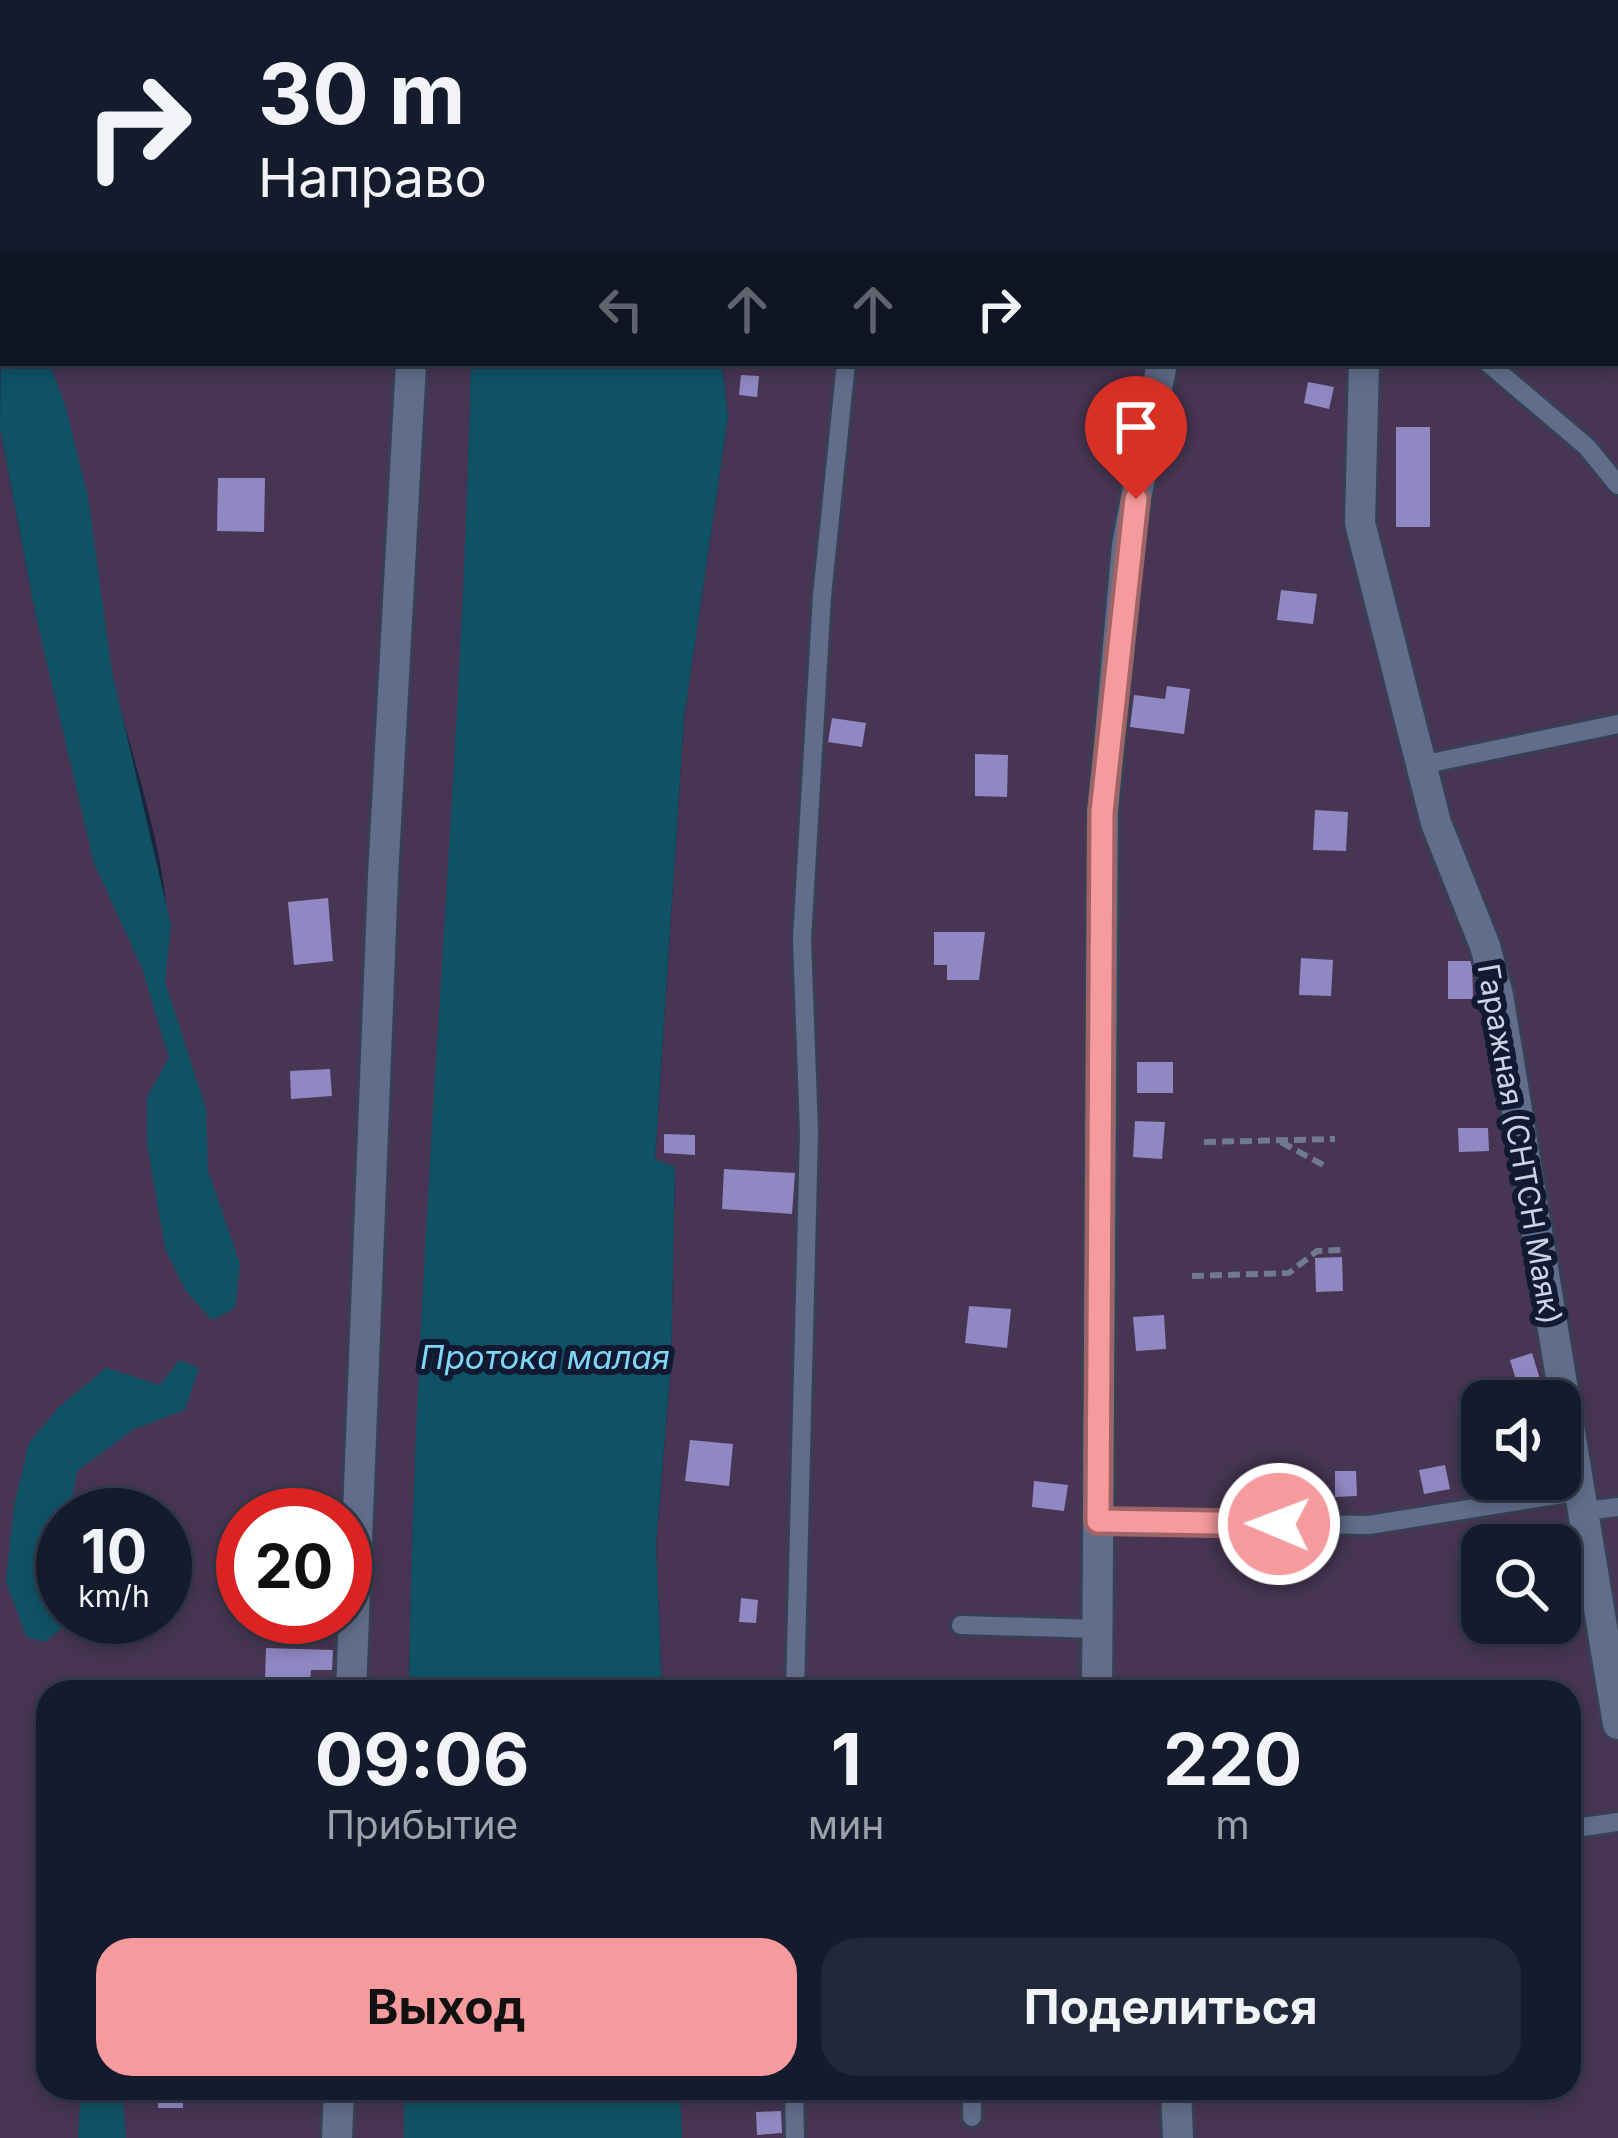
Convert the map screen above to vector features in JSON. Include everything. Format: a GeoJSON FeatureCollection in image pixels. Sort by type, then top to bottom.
{"type":"FeatureCollection","features":[{"type":"Feature","properties":{"kind":"street"},"geometry":{"type":"LineString","coordinates":[[351,1680],[383,877],[411,366]]}},
{"type":"Feature","properties":{"kind":"street"},"geometry":{"type":"LineString","coordinates":[[1097,1680],[1102,812],[1127,545],[1161,366]]}},
{"type":"Feature","properties":{"kind":"street","name":"Гаражная (СНТСН Маяк)"},"geometry":{"type":"LineString","coordinates":[[1364,366],[1360,523],[1421,764],[1498,994],[1618,1724]]}},
{"type":"Feature","properties":{"kind":"street"},"geometry":{"type":"LineString","coordinates":[[337,2138],[338,2100]]}},
{"type":"Feature","properties":{"kind":"street"},"geometry":{"type":"LineString","coordinates":[[1176,2100],[1178,2138]]}},
{"type":"Feature","properties":{"kind":"lane"},"geometry":{"type":"LineString","coordinates":[[795,1680],[809,1133],[802,939],[822,596],[846,366]]}},
{"type":"Feature","properties":{"kind":"lane"},"geometry":{"type":"LineString","coordinates":[[1492,366],[1587,447],[1618,484]]}},
{"type":"Feature","properties":{"kind":"lane"},"geometry":{"type":"LineString","coordinates":[[1421,764],[1618,724]]}},
{"type":"Feature","properties":{"kind":"lane"},"geometry":{"type":"LineString","coordinates":[[1098,1521],[1369,1525],[1584,1501],[1618,1508]]}},
{"type":"Feature","properties":{"kind":"lane"},"geometry":{"type":"LineString","coordinates":[[961,1625],[1097,1629]]}},
{"type":"Feature","properties":{"kind":"lane"},"geometry":{"type":"LineString","coordinates":[[1581,1827],[1618,1822]]}},
{"type":"Feature","properties":{"kind":"lane"},"geometry":{"type":"LineString","coordinates":[[794,2100],[795,2138]]}},
{"type":"Feature","properties":{"kind":"lane"},"geometry":{"type":"LineString","coordinates":[[972,2100],[972,2117]]}},
{"type":"Feature","properties":{"kind":"path"},"geometry":{"type":"LineString","coordinates":[[1204,1142],[1335,1138]]}},
{"type":"Feature","properties":{"kind":"path"},"geometry":{"type":"LineString","coordinates":[[1277,1140],[1325,1166]]}},
{"type":"Feature","properties":{"kind":"path"},"geometry":{"type":"LineString","coordinates":[[1192,1276],[1289,1273],[1317,1251],[1341,1250]]}},
{"type":"Feature","properties":{"kind":"shaded area"},"geometry":{"type":"Polygon","coordinates":[[[50,366],[471,366],[458,696],[420,1359],[409,1680],[36,1680],[36,2100],[404,2100],[404,2138],[0,2138],[0,428],[36,617],[164,982],[168,946],[161,869],[113,677],[81,479],[50,366]]]}},
{"type":"Feature","properties":{"kind":"shaded area"},"geometry":{"type":"Polygon","coordinates":[[[722,366],[1618,366],[1618,2138],[682,2138],[680,2100],[1581,2100],[1581,1680],[662,1680],[656,1544],[671,1364],[675,1167],[655,1160],[684,718],[728,417],[722,366]]]}},
{"type":"Feature","properties":{"kind":"water"},"geometry":{"type":"Polygon","coordinates":[[[1,366],[50,366],[65,404],[88,497],[112,672],[171,925],[165,982],[206,1109],[208,1171],[240,1264],[235,1308],[212,1320],[185,1290],[165,1248],[147,1144],[147,1097],[169,1058],[142,968],[94,863],[36,617],[0,428],[1,366]]]}},
{"type":"Feature","properties":{"kind":"water","name":"Протока малая"},"geometry":{"type":"Polygon","coordinates":[[[471,366],[722,366],[728,417],[684,718],[655,1159],[675,1167],[671,1364],[656,1544],[662,1680],[409,1680],[419,1360],[471,366]]]}},
{"type":"Feature","properties":{"kind":"water"},"geometry":{"type":"Polygon","coordinates":[[[179,1360],[199,1368],[185,1410],[134,1429],[77,1471],[74,1488],[36,1488],[36,1640],[26,1637],[6,1581],[14,1506],[29,1443],[60,1406],[106,1368],[160,1385],[179,1360]]]}},
{"type":"Feature","properties":{"kind":"water"},"geometry":{"type":"Polygon","coordinates":[[[80,2100],[123,2100],[126,2138],[78,2138],[80,2100]]]}},
{"type":"Feature","properties":{"kind":"water"},"geometry":{"type":"Polygon","coordinates":[[[404,2100],[680,2100],[682,2138],[404,2138],[404,2100]]]}},
{"type":"Feature","properties":{"kind":"building"},"geometry":{"type":"Polygon","coordinates":[[[741,375],[759,376],[757,397],[739,395],[741,375]]]}},
{"type":"Feature","properties":{"kind":"building"},"geometry":{"type":"Polygon","coordinates":[[[1308,382],[1334,387],[1329,409],[1304,403],[1308,382]]]}},
{"type":"Feature","properties":{"kind":"building"},"geometry":{"type":"Polygon","coordinates":[[[1396,427],[1430,427],[1430,527],[1396,527],[1396,427]]]}},
{"type":"Feature","properties":{"kind":"building"},"geometry":{"type":"Polygon","coordinates":[[[218,478],[265,478],[264,532],[217,531],[218,478]]]}},
{"type":"Feature","properties":{"kind":"building"},"geometry":{"type":"Polygon","coordinates":[[[1281,590],[1317,594],[1313,624],[1277,620],[1281,590]]]}},
{"type":"Feature","properties":{"kind":"building"},"geometry":{"type":"Polygon","coordinates":[[[1167,686],[1190,689],[1184,734],[1130,727],[1134,695],[1165,699],[1167,686]]]}},
{"type":"Feature","properties":{"kind":"building"},"geometry":{"type":"Polygon","coordinates":[[[832,718],[866,723],[862,747],[828,742],[832,718]]]}},
{"type":"Feature","properties":{"kind":"building"},"geometry":{"type":"Polygon","coordinates":[[[975,754],[1008,755],[1007,797],[975,796],[975,754]]]}},
{"type":"Feature","properties":{"kind":"building"},"geometry":{"type":"Polygon","coordinates":[[[1315,810],[1348,812],[1346,851],[1313,850],[1315,810]]]}},
{"type":"Feature","properties":{"kind":"building"},"geometry":{"type":"Polygon","coordinates":[[[328,898],[333,961],[294,965],[288,902],[328,898]]]}},
{"type":"Feature","properties":{"kind":"building"},"geometry":{"type":"Polygon","coordinates":[[[934,932],[985,932],[979,980],[947,980],[947,965],[934,965],[934,932]]]}},
{"type":"Feature","properties":{"kind":"building"},"geometry":{"type":"Polygon","coordinates":[[[1301,958],[1333,960],[1331,996],[1299,995],[1301,958]]]}},
{"type":"Feature","properties":{"kind":"building"},"geometry":{"type":"Polygon","coordinates":[[[1448,961],[1472,961],[1473,999],[1448,999],[1448,961]]]}},
{"type":"Feature","properties":{"kind":"building"},"geometry":{"type":"Polygon","coordinates":[[[1137,1062],[1173,1062],[1173,1093],[1137,1093],[1137,1062]]]}},
{"type":"Feature","properties":{"kind":"building"},"geometry":{"type":"Polygon","coordinates":[[[330,1069],[332,1096],[291,1099],[290,1071],[330,1069]]]}},
{"type":"Feature","properties":{"kind":"building"},"geometry":{"type":"Polygon","coordinates":[[[1135,1121],[1165,1122],[1162,1159],[1133,1157],[1135,1121]]]}},
{"type":"Feature","properties":{"kind":"building"},"geometry":{"type":"Polygon","coordinates":[[[1458,1128],[1488,1128],[1489,1151],[1459,1152],[1458,1128]]]}},
{"type":"Feature","properties":{"kind":"building"},"geometry":{"type":"Polygon","coordinates":[[[664,1134],[695,1135],[695,1155],[664,1153],[664,1134]]]}},
{"type":"Feature","properties":{"kind":"building"},"geometry":{"type":"Polygon","coordinates":[[[724,1169],[795,1173],[792,1214],[722,1209],[724,1169]]]}},
{"type":"Feature","properties":{"kind":"building"},"geometry":{"type":"Polygon","coordinates":[[[1342,1257],[1343,1291],[1316,1292],[1315,1258],[1342,1257]]]}},
{"type":"Feature","properties":{"kind":"building"},"geometry":{"type":"Polygon","coordinates":[[[969,1306],[1011,1309],[1007,1348],[965,1343],[969,1306]]]}},
{"type":"Feature","properties":{"kind":"building"},"geometry":{"type":"Polygon","coordinates":[[[1164,1315],[1166,1349],[1136,1351],[1133,1317],[1164,1315]]]}},
{"type":"Feature","properties":{"kind":"building"},"geometry":{"type":"Polygon","coordinates":[[[1532,1353],[1540,1379],[1516,1380],[1510,1360],[1532,1353]]]}},
{"type":"Feature","properties":{"kind":"building"},"geometry":{"type":"Polygon","coordinates":[[[690,1440],[733,1444],[729,1486],[685,1481],[690,1440]]]}},
{"type":"Feature","properties":{"kind":"building"},"geometry":{"type":"Polygon","coordinates":[[[1445,1465],[1450,1489],[1424,1494],[1419,1470],[1445,1465]]]}},
{"type":"Feature","properties":{"kind":"building"},"geometry":{"type":"Polygon","coordinates":[[[1335,1471],[1356,1471],[1357,1496],[1335,1497],[1335,1471]]]}},
{"type":"Feature","properties":{"kind":"building"},"geometry":{"type":"Polygon","coordinates":[[[1034,1481],[1068,1485],[1064,1511],[1032,1507],[1034,1481]]]}},
{"type":"Feature","properties":{"kind":"building"},"geometry":{"type":"Polygon","coordinates":[[[741,1598],[758,1600],[756,1623],[739,1622],[741,1598]]]}},
{"type":"Feature","properties":{"kind":"building"},"geometry":{"type":"Polygon","coordinates":[[[266,1648],[333,1650],[332,1670],[311,1670],[310,1680],[265,1680],[266,1648]]]}},
{"type":"Feature","properties":{"kind":"building"},"geometry":{"type":"Polygon","coordinates":[[[158,2100],[183,2100],[183,2108],[158,2108],[158,2100]]]}},
{"type":"Feature","properties":{"kind":"building"},"geometry":{"type":"Polygon","coordinates":[[[781,2111],[782,2133],[757,2135],[756,2112],[781,2111]]]}},
{"type":"Feature","properties":{"kind":"route"},"geometry":{"type":"LineString","coordinates":[[1136,499],[1127,545],[1102,812],[1098,1521],[1279,1524]]}}]}
